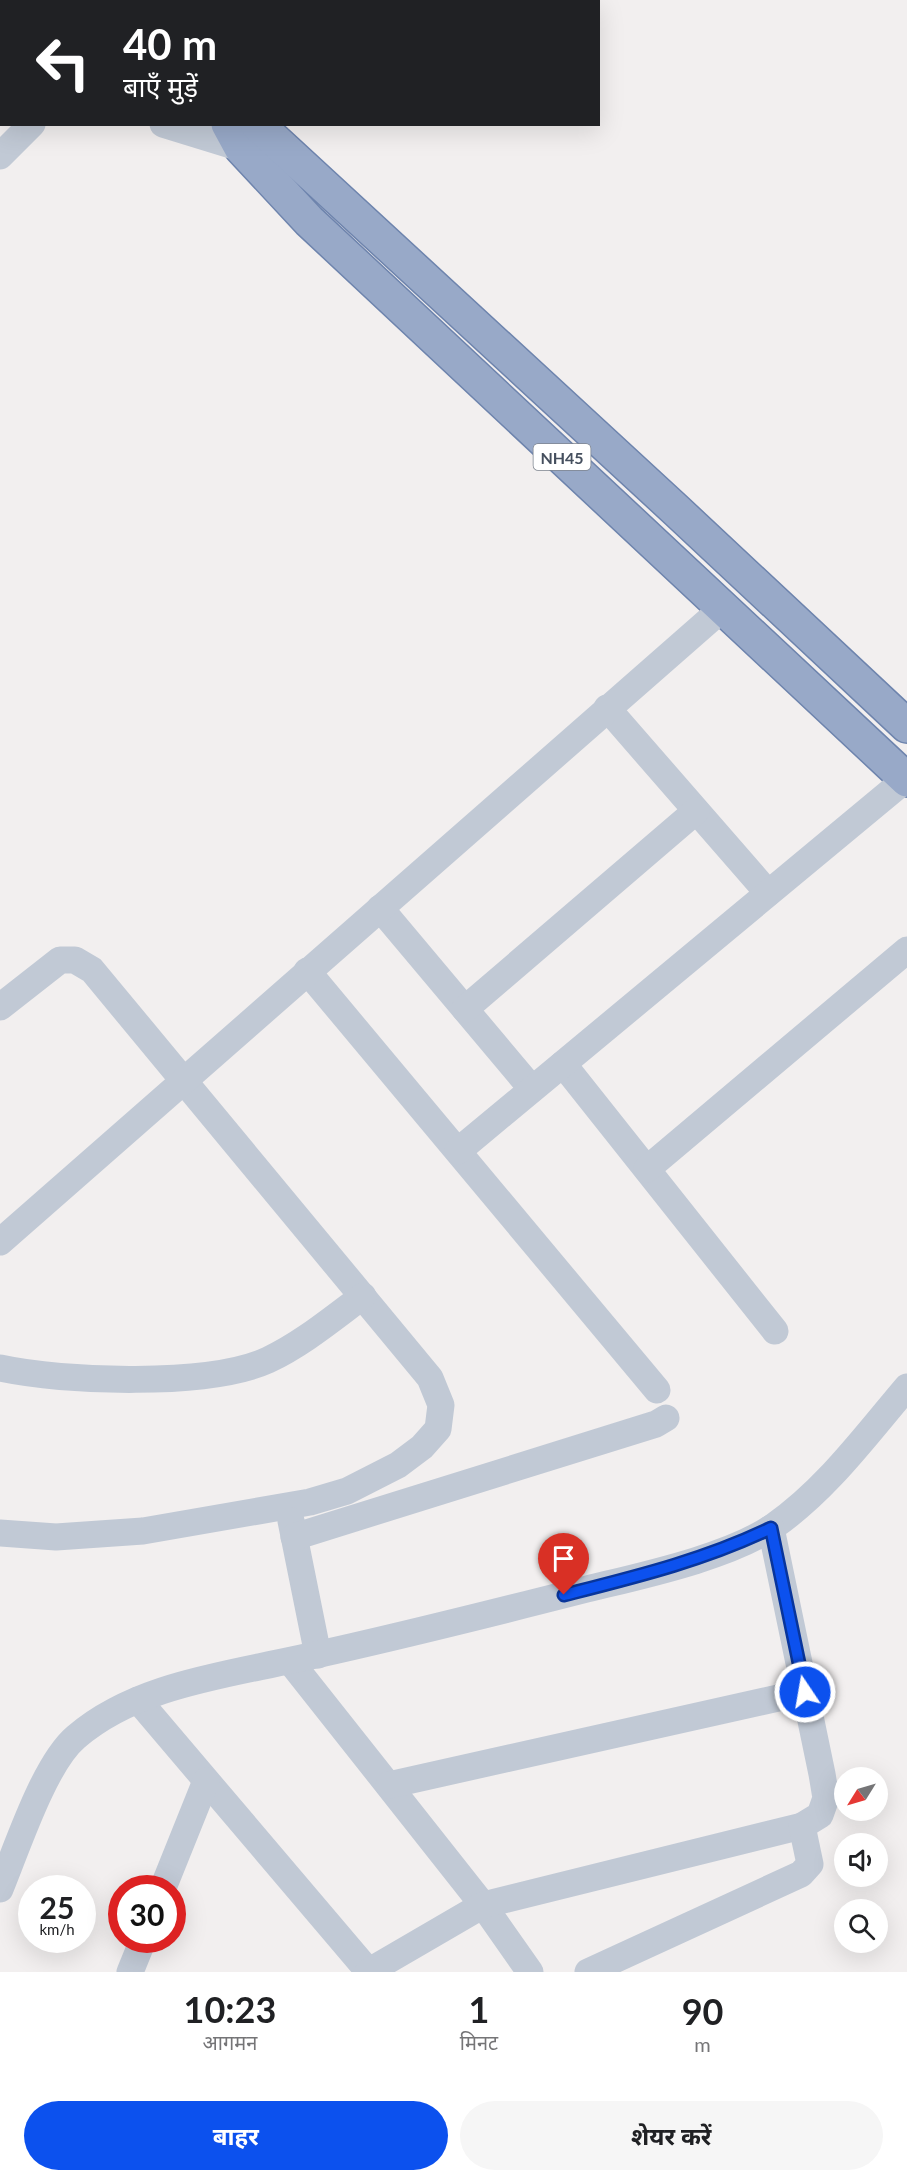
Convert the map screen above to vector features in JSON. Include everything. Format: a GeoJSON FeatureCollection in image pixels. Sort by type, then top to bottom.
{"type":"FeatureCollection","features":[{"type":"Feature","properties":{"kind":"highway","name":"NH45"},"geometry":{"type":"LineString","coordinates":[[242,132],[309,221],[906,779]]}},
{"type":"Feature","properties":{"kind":"highway","name":"NH45"},"geometry":{"type":"LineString","coordinates":[[242,132],[581,422],[907,726]]}},
{"type":"Feature","properties":{"kind":"street"},"geometry":{"type":"LineString","coordinates":[[0,156],[30,126]]}},
{"type":"Feature","properties":{"kind":"street"},"geometry":{"type":"LineString","coordinates":[[183,126],[242,132]]}},
{"type":"Feature","properties":{"kind":"street"},"geometry":{"type":"LineString","coordinates":[[0,1242],[723,608]]}},
{"type":"Feature","properties":{"kind":"street"},"geometry":{"type":"LineString","coordinates":[[607,708],[768,893]]}},
{"type":"Feature","properties":{"kind":"street"},"geometry":{"type":"LineString","coordinates":[[458,1151],[906,779]]}},
{"type":"Feature","properties":{"kind":"street"},"geometry":{"type":"LineString","coordinates":[[465,1009],[696,811]]}},
{"type":"Feature","properties":{"kind":"street"},"geometry":{"type":"LineString","coordinates":[[380,908],[532,1089]]}},
{"type":"Feature","properties":{"kind":"street"},"geometry":{"type":"LineString","coordinates":[[647,1169],[907,950]]}},
{"type":"Feature","properties":{"kind":"street"},"geometry":{"type":"LineString","coordinates":[[0,1007],[60,960],[75,960],[92,970],[185,1079],[430,1378],[441,1405],[438,1429],[422,1447],[398,1465],[347,1491],[288,1506],[143,1531],[56,1537],[0,1533]]}},
{"type":"Feature","properties":{"kind":"street"},"geometry":{"type":"LineString","coordinates":[[307,971],[657,1390]]}},
{"type":"Feature","properties":{"kind":"street"},"geometry":{"type":"LineString","coordinates":[[563,1064],[775,1330]]}},
{"type":"Feature","properties":{"kind":"street"},"geometry":{"type":"LineString","coordinates":[[0,1368],[23,1373],[95,1379],[226,1372],[266,1361],[298,1344],[363,1296]]}},
{"type":"Feature","properties":{"kind":"street"},"geometry":{"type":"LineString","coordinates":[[0,1889],[8,1847],[48,1775],[74,1738],[100,1719],[138,1700],[227,1674],[387,1640],[652,1573],[732,1547],[771,1528],[796,1510],[835,1471],[907,1387]]}},
{"type":"Feature","properties":{"kind":"street"},"geometry":{"type":"LineString","coordinates":[[294,1537],[656,1424],[666,1418]]}},
{"type":"Feature","properties":{"kind":"street"},"geometry":{"type":"LineString","coordinates":[[288,1506],[318,1655]]}},
{"type":"Feature","properties":{"kind":"street"},"geometry":{"type":"LineString","coordinates":[[138,1700],[369,1972],[483,1905],[802,1826],[820,1815],[826,1798],[771,1528]]}},
{"type":"Feature","properties":{"kind":"street"},"geometry":{"type":"LineString","coordinates":[[290,1661],[483,1905],[530,1972]]}},
{"type":"Feature","properties":{"kind":"street"},"geometry":{"type":"LineString","coordinates":[[389,1785],[805,1692]]}},
{"type":"Feature","properties":{"kind":"street"},"geometry":{"type":"LineString","coordinates":[[168,1875],[206,1781]]}},
{"type":"Feature","properties":{"kind":"street"},"geometry":{"type":"LineString","coordinates":[[588,1972],[801,1874],[810,1864],[802,1826]]}},
{"type":"Feature","properties":{"kind":"street"},"geometry":{"type":"LineString","coordinates":[[130,1972],[138,1953]]}},
{"type":"Feature","properties":{"kind":"route"},"geometry":{"type":"LineString","coordinates":[[564,1595],[652,1573],[732,1547],[771,1528],[805,1692]]}}]}
